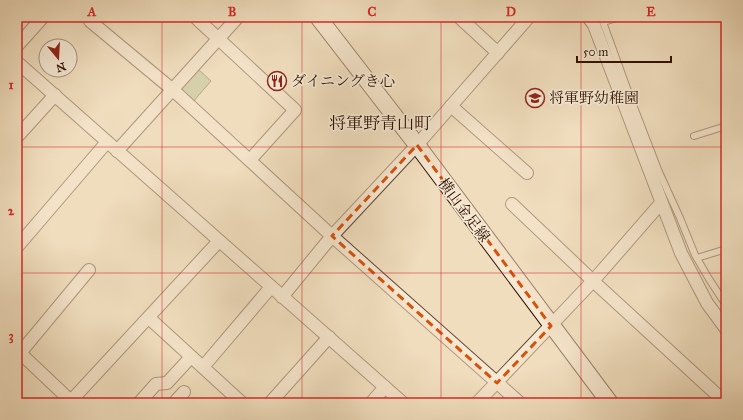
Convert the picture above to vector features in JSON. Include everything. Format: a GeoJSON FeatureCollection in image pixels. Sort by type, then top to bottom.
{"type":"FeatureCollection","features":[{"type":"Feature","properties":{"kind":"street"},"geometry":{"type":"LineString","coordinates":[[17,46],[43,17]]}},
{"type":"Feature","properties":{"kind":"street"},"geometry":{"type":"LineString","coordinates":[[195,17],[294,110],[250,160]]}},
{"type":"Feature","properties":{"kind":"street"},"geometry":{"type":"LineString","coordinates":[[117,151],[238,17]]}},
{"type":"Feature","properties":{"kind":"street","name":"横山金足線"},"geometry":{"type":"LineString","coordinates":[[318,17],[610,403]]}},
{"type":"Feature","properties":{"kind":"street"},"geometry":{"type":"LineString","coordinates":[[459,17],[498,53]]}},
{"type":"Feature","properties":{"kind":"street"},"geometry":{"type":"LineString","coordinates":[[282,297],[332,236],[416,145],[529,17]]}},
{"type":"Feature","properties":{"kind":"street"},"geometry":{"type":"LineString","coordinates":[[588,17],[594,25],[681,253],[707,303],[726,329]]}},
{"type":"Feature","properties":{"kind":"street"},"geometry":{"type":"LineString","coordinates":[[90,21],[172,90],[332,236],[520,403]]}},
{"type":"Feature","properties":{"kind":"street"},"geometry":{"type":"LineString","coordinates":[[17,62],[403,403]]}},
{"type":"Feature","properties":{"kind":"street"},"geometry":{"type":"LineString","coordinates":[[17,137],[55,95]]}},
{"type":"Feature","properties":{"kind":"street"},"geometry":{"type":"LineString","coordinates":[[451,106],[527,173]]}},
{"type":"Feature","properties":{"kind":"street"},"geometry":{"type":"LineString","coordinates":[[17,247],[107,142]]}},
{"type":"Feature","properties":{"kind":"street"},"geometry":{"type":"LineString","coordinates":[[477,403],[593,281],[661,203]]}},
{"type":"Feature","properties":{"kind":"street"},"geometry":{"type":"LineString","coordinates":[[512,204],[593,281],[726,403]]}},
{"type":"Feature","properties":{"kind":"street"},"geometry":{"type":"LineString","coordinates":[[89,270],[18,352],[71,402],[219,241]]}},
{"type":"Feature","properties":{"kind":"street"},"geometry":{"type":"LineString","coordinates":[[203,367],[271,287]]}},
{"type":"Feature","properties":{"kind":"street"},"geometry":{"type":"LineString","coordinates":[[148,318],[242,403]]}},
{"type":"Feature","properties":{"kind":"street"},"geometry":{"type":"LineString","coordinates":[[270,403],[329,337]]}},
{"type":"Feature","properties":{"kind":"street"},"geometry":{"type":"LineString","coordinates":[[139,403],[156,384],[167,383],[191,357]]}},
{"type":"Feature","properties":{"kind":"street"},"geometry":{"type":"LineString","coordinates":[[372,403],[385,387]]}},
{"type":"Feature","properties":{"kind":"street"},"geometry":{"type":"LineString","coordinates":[[174,403],[184,392]]}},
{"type":"Feature","properties":{"kind":"lane"},"geometry":{"type":"LineString","coordinates":[[620,17],[603,22],[656,165],[697,258],[708,279],[726,305]]}},
{"type":"Feature","properties":{"kind":"lane"},"geometry":{"type":"LineString","coordinates":[[694,136],[726,126]]}},
{"type":"Feature","properties":{"kind":"lane"},"geometry":{"type":"LineString","coordinates":[[697,258],[726,249]]}},
{"type":"Feature","properties":{"kind":"highlighted area"},"geometry":{"type":"Polygon","coordinates":[[[417,145],[551,326],[497,383],[332,236],[417,145]]]}},
{"type":"Feature","properties":{"kind":"green space"},"geometry":{"type":"Polygon","coordinates":[[[197,68],[211,81],[192,103],[181,93],[181,85],[197,68]]]}},
{"type":"Feature","properties":{"kind":"place","name":"ダイニングき心"},"geometry":{"type":"Point","coordinates":[277,81]}},
{"type":"Feature","properties":{"kind":"place","name":"将軍野幼稚園"},"geometry":{"type":"Point","coordinates":[535,98]}},
{"type":"Feature","properties":{"kind":"district","name":"将軍野青山町"},"geometry":{"type":"Point","coordinates":[380,123]}}]}
